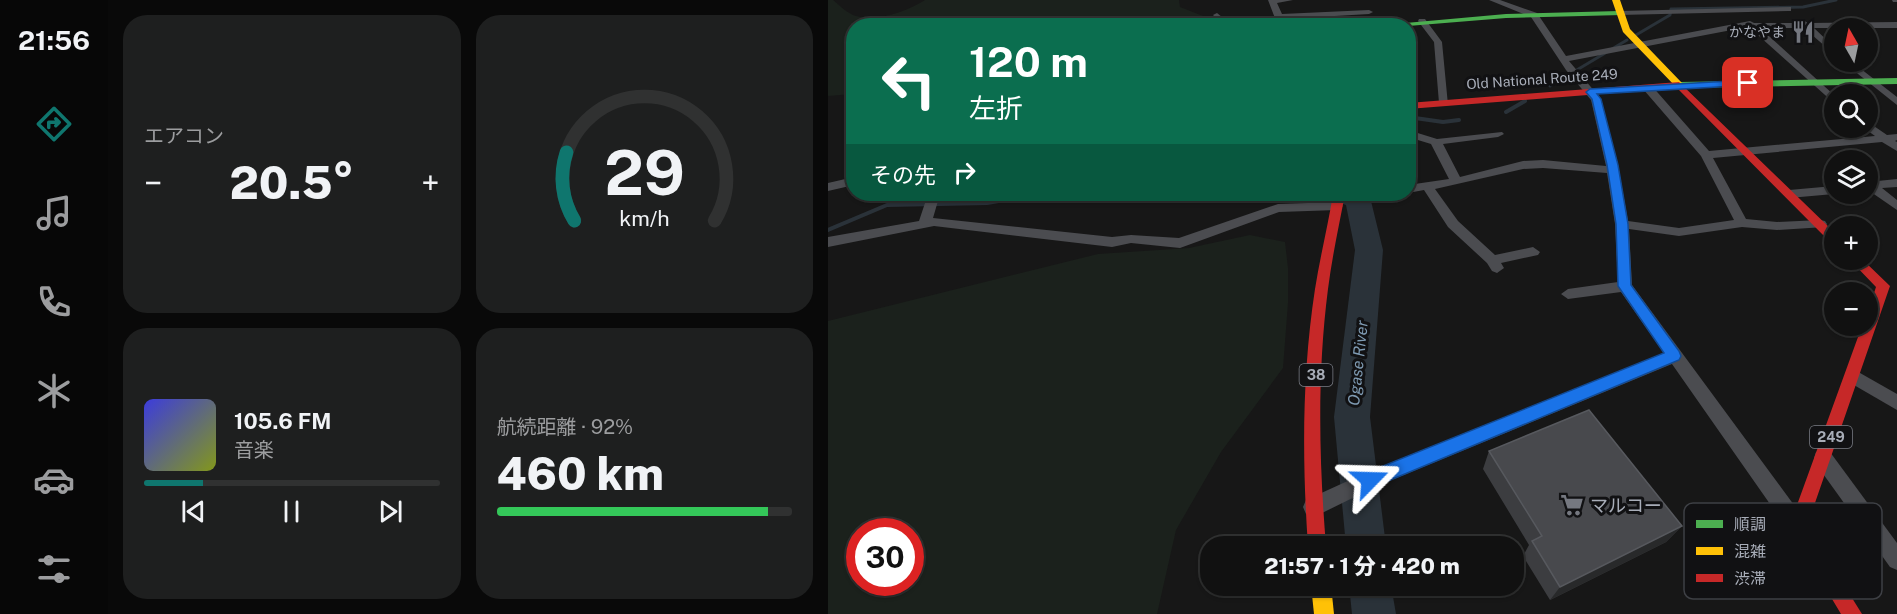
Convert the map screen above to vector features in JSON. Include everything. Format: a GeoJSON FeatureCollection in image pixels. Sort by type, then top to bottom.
{"type":"FeatureCollection","features":[{"type":"Feature","properties":{"kind":"main road"},"geometry":{"type":"LineString","coordinates":[[1416,22],[1532,15],[1618,7],[1626,30],[1639,45],[1824,228]]}},
{"type":"Feature","properties":{"kind":"main road","name":"Old National Route 249"},"geometry":{"type":"LineString","coordinates":[[1416,105],[1679,85],[1897,81]]}},
{"type":"Feature","properties":{"kind":"main road","name":"38"},"geometry":{"type":"LineString","coordinates":[[1316,536],[1313,507],[1312,429],[1320,303],[1338,201]]}},
{"type":"Feature","properties":{"kind":"main road","name":"249"},"geometry":{"type":"LineString","coordinates":[[1807,503],[1853,376],[1890,285],[1870,270]]}},
{"type":"Feature","properties":{"kind":"main road"},"geometry":{"type":"LineString","coordinates":[[1322,596],[1324,614]]}},
{"type":"Feature","properties":{"kind":"main road"},"geometry":{"type":"LineString","coordinates":[[1843,599],[1852,614]]}},
{"type":"Feature","properties":{"kind":"street"},"geometry":{"type":"LineString","coordinates":[[1280,18],[1273,1],[1289,0]]}},
{"type":"Feature","properties":{"kind":"street"},"geometry":{"type":"LineString","coordinates":[[1362,0],[1372,18]]}},
{"type":"Feature","properties":{"kind":"street"},"geometry":{"type":"LineString","coordinates":[[1493,0],[1532,15],[1569,67],[1596,99],[1622,224],[1625,286],[1780,503]]}},
{"type":"Feature","properties":{"kind":"street"},"geometry":{"type":"LineString","coordinates":[[1618,7],[1670,12],[1787,6],[1824,42]]}},
{"type":"Feature","properties":{"kind":"street"},"geometry":{"type":"LineString","coordinates":[[1735,7],[1746,22],[1824,91]]}},
{"type":"Feature","properties":{"kind":"street"},"geometry":{"type":"LineString","coordinates":[[1310,18],[1369,12]]}},
{"type":"Feature","properties":{"kind":"street"},"geometry":{"type":"LineString","coordinates":[[1217,15],[1220,18]]}},
{"type":"Feature","properties":{"kind":"street"},"geometry":{"type":"LineString","coordinates":[[1422,21],[1438,42],[1444,103]]}},
{"type":"Feature","properties":{"kind":"street"},"geometry":{"type":"LineString","coordinates":[[1569,67],[1603,51],[1737,26],[1897,25]]}},
{"type":"Feature","properties":{"kind":"street"},"geometry":{"type":"LineString","coordinates":[[1859,72],[1897,102]]}},
{"type":"Feature","properties":{"kind":"street"},"geometry":{"type":"LineString","coordinates":[[1647,87],[1706,155],[1742,224]]}},
{"type":"Feature","properties":{"kind":"street"},"geometry":{"type":"LineString","coordinates":[[1452,128],[1459,139]]}},
{"type":"Feature","properties":{"kind":"street"},"geometry":{"type":"LineString","coordinates":[[1416,136],[1436,142],[1498,134]]}},
{"type":"Feature","properties":{"kind":"street"},"geometry":{"type":"LineString","coordinates":[[1706,155],[1891,138],[1897,148]]}},
{"type":"Feature","properties":{"kind":"street"},"geometry":{"type":"LineString","coordinates":[[1436,142],[1456,182]]}},
{"type":"Feature","properties":{"kind":"street"},"geometry":{"type":"LineString","coordinates":[[1416,188],[1456,182],[1514,166],[1543,164],[1612,170]]}},
{"type":"Feature","properties":{"kind":"street"},"geometry":{"type":"LineString","coordinates":[[828,187],[846,183]]}},
{"type":"Feature","properties":{"kind":"street"},"geometry":{"type":"LineString","coordinates":[[1878,185],[1897,183]]}},
{"type":"Feature","properties":{"kind":"street"},"geometry":{"type":"LineString","coordinates":[[1428,187],[1453,224],[1494,264],[1533,252]]}},
{"type":"Feature","properties":{"kind":"street"},"geometry":{"type":"LineString","coordinates":[[1790,194],[1824,191]]}},
{"type":"Feature","properties":{"kind":"street"},"geometry":{"type":"LineString","coordinates":[[1878,192],[1897,206]]}},
{"type":"Feature","properties":{"kind":"street"},"geometry":{"type":"LineString","coordinates":[[925,223],[932,201]]}},
{"type":"Feature","properties":{"kind":"street"},"geometry":{"type":"LineString","coordinates":[[828,242],[934,222],[1112,242],[1131,239],[1180,243],[1278,208],[1330,201]]}},
{"type":"Feature","properties":{"kind":"street"},"geometry":{"type":"LineString","coordinates":[[1622,224],[1679,232],[1742,224],[1777,226],[1820,224]]}},
{"type":"Feature","properties":{"kind":"street"},"geometry":{"type":"LineString","coordinates":[[1568,294],[1625,286]]}},
{"type":"Feature","properties":{"kind":"street"},"geometry":{"type":"LineString","coordinates":[[1313,507],[1370,480],[1673,356]]}},
{"type":"Feature","properties":{"kind":"street"},"geometry":{"type":"LineString","coordinates":[[1853,376],[1897,403]]}},
{"type":"Feature","properties":{"kind":"street"},"geometry":{"type":"LineString","coordinates":[[1823,458],[1856,503]]}},
{"type":"Feature","properties":{"kind":"street"},"geometry":{"type":"LineString","coordinates":[[1882,539],[1897,560]]}},
{"type":"Feature","properties":{"kind":"shaded area"},"geometry":{"type":"Polygon","coordinates":[[[828,0],[833,0],[853,15],[873,18],[846,18],[846,95],[828,96],[828,0]]]}},
{"type":"Feature","properties":{"kind":"shaded area"},"geometry":{"type":"Polygon","coordinates":[[[925,0],[1179,0],[1180,7],[1208,18],[873,18],[910,8],[925,0]]]}},
{"type":"Feature","properties":{"kind":"shaded area"},"geometry":{"type":"Polygon","coordinates":[[[1250,235],[1285,242],[1288,303],[1283,368],[1221,452],[1176,530],[1157,614],[828,614],[828,321],[1098,254],[1189,248],[1250,235]]]}},
{"type":"Feature","properties":{"kind":"building","name":"マルコー"},"geometry":{"type":"Polygon","coordinates":[[[1589,410],[1682,526],[1560,587],[1532,541],[1542,536],[1489,451],[1589,410]]]}},
{"type":"Feature","properties":{"kind":"waterway"},"geometry":{"type":"LineString","coordinates":[[1636,35],[1670,15],[1671,9],[1803,7],[1836,0]]}},
{"type":"Feature","properties":{"kind":"waterway"},"geometry":{"type":"LineString","coordinates":[[1550,86],[1627,40]]}},
{"type":"Feature","properties":{"kind":"waterway"},"geometry":{"type":"LineString","coordinates":[[1506,112],[1525,101]]}},
{"type":"Feature","properties":{"kind":"waterway"},"geometry":{"type":"LineString","coordinates":[[1416,118],[1443,122],[1459,120]]}},
{"type":"Feature","properties":{"kind":"waterway"},"geometry":{"type":"LineString","coordinates":[[828,230],[887,205],[999,201]]}},
{"type":"Feature","properties":{"kind":"waterway","name":"Ogase River"},"geometry":{"type":"LineString","coordinates":[[1358,201],[1369,250],[1352,417],[1365,536]]}},
{"type":"Feature","properties":{"kind":"waterway","name":"Ogase River"},"geometry":{"type":"LineString","coordinates":[[1372,596],[1374,614]]}},
{"type":"Feature","properties":{"kind":"traffic: fast"},"geometry":{"type":"LineString","coordinates":[[1416,23],[1506,16],[1619,13]]}},
{"type":"Feature","properties":{"kind":"traffic: fast"},"geometry":{"type":"LineString","coordinates":[[1679,85],[1897,81]]}},
{"type":"Feature","properties":{"kind":"traffic: slow"},"geometry":{"type":"LineString","coordinates":[[1616,0],[1626,30],[1679,85]]}},
{"type":"Feature","properties":{"kind":"traffic: slow"},"geometry":{"type":"LineString","coordinates":[[1322,596],[1324,614]]}},
{"type":"Feature","properties":{"kind":"traffic: jam"},"geometry":{"type":"LineString","coordinates":[[1416,105],[1679,85]]}},
{"type":"Feature","properties":{"kind":"traffic: jam"},"geometry":{"type":"LineString","coordinates":[[1679,85],[1824,229]]}},
{"type":"Feature","properties":{"kind":"traffic: jam"},"geometry":{"type":"LineString","coordinates":[[1316,536],[1312,455],[1314,363],[1322,289],[1338,201]]}},
{"type":"Feature","properties":{"kind":"traffic: jam"},"geometry":{"type":"LineString","coordinates":[[1806,503],[1883,286],[1866,270]]}},
{"type":"Feature","properties":{"kind":"traffic: jam"},"geometry":{"type":"LineString","coordinates":[[1843,599],[1852,614]]}},
{"type":"Feature","properties":{"kind":"place","name":"かなやま"},"geometry":{"type":"Point","coordinates":[1803,32]}},
{"type":"Feature","properties":{"kind":"place","name":"マルコー"},"geometry":{"type":"Point","coordinates":[1572,505]}},
{"type":"Feature","properties":{"kind":"route"},"geometry":{"type":"LineString","coordinates":[[1370,480],[1673,356],[1625,286],[1622,224],[1612,165],[1604,125],[1596,99],[1590,92],[1679,85],[1748,83]]}}]}
